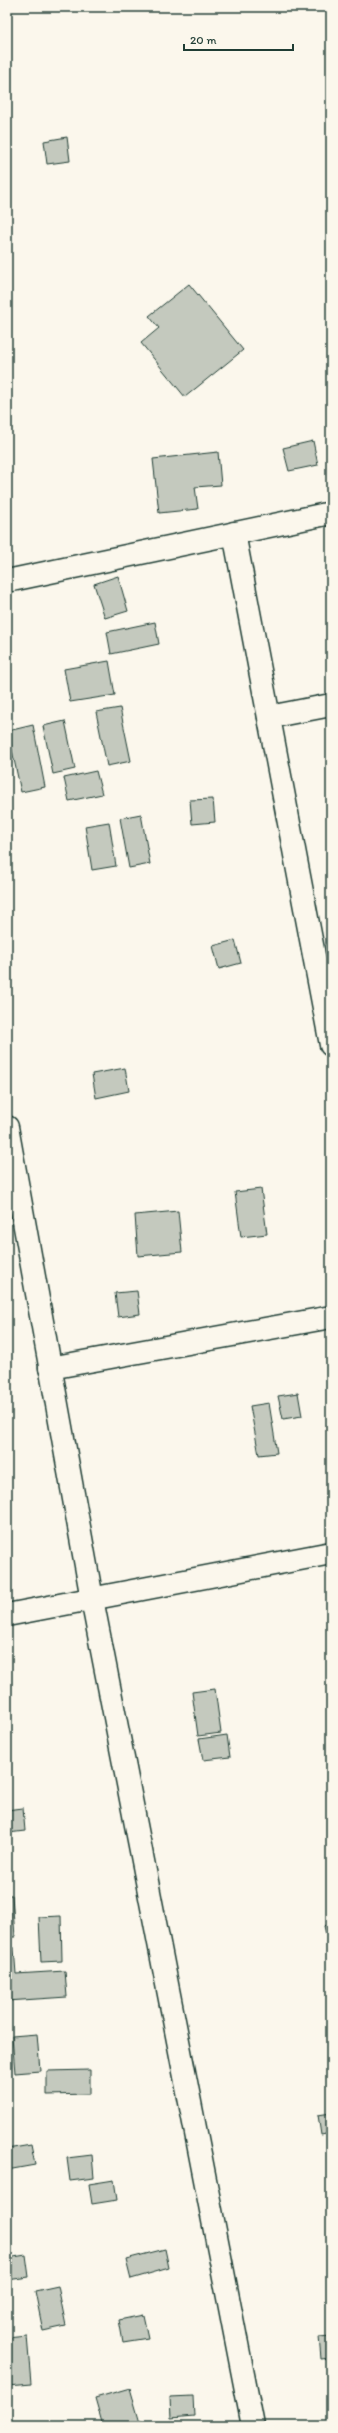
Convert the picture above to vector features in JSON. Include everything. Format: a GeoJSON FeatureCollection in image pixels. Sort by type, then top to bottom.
{"type":"FeatureCollection","features":[{"type":"Feature","properties":{"kind":"street"},"geometry":{"type":"LineString","coordinates":[[7,581],[331,513]]}},
{"type":"Feature","properties":{"kind":"street"},"geometry":{"type":"LineString","coordinates":[[234,533],[331,1045]]}},
{"type":"Feature","properties":{"kind":"street"},"geometry":{"type":"LineString","coordinates":[[269,717],[331,705]]}},
{"type":"Feature","properties":{"kind":"street"},"geometry":{"type":"LineString","coordinates":[[7,1127],[92,1599],[252,2426]]}},
{"type":"Feature","properties":{"kind":"street"},"geometry":{"type":"LineString","coordinates":[[50,1368],[331,1317]]}},
{"type":"Feature","properties":{"kind":"street"},"geometry":{"type":"LineString","coordinates":[[7,1615],[331,1552]]}},
{"type":"Feature","properties":{"kind":"building"},"geometry":{"type":"Polygon","coordinates":[[[67,137],[70,161],[47,164],[44,141],[67,137]]]}},
{"type":"Feature","properties":{"kind":"building"},"geometry":{"type":"Polygon","coordinates":[[[189,284],[243,350],[185,397],[141,343],[159,328],[149,316],[189,284]]]}},
{"type":"Feature","properties":{"kind":"building"},"geometry":{"type":"Polygon","coordinates":[[[313,441],[318,465],[289,471],[283,448],[313,441]]]}},
{"type":"Feature","properties":{"kind":"building"},"geometry":{"type":"Polygon","coordinates":[[[218,452],[221,485],[195,487],[198,509],[159,513],[153,459],[218,452]]]}},
{"type":"Feature","properties":{"kind":"building"},"geometry":{"type":"Polygon","coordinates":[[[118,576],[128,611],[105,618],[94,584],[118,576]]]}},
{"type":"Feature","properties":{"kind":"building"},"geometry":{"type":"Polygon","coordinates":[[[155,622],[159,644],[111,654],[107,632],[155,622]]]}},
{"type":"Feature","properties":{"kind":"building"},"geometry":{"type":"Polygon","coordinates":[[[109,661],[115,695],[70,702],[64,669],[109,661]]]}},
{"type":"Feature","properties":{"kind":"building"},"geometry":{"type":"Polygon","coordinates":[[[120,708],[131,761],[107,766],[96,712],[120,708]]]}},
{"type":"Feature","properties":{"kind":"building"},"geometry":{"type":"Polygon","coordinates":[[[65,721],[75,769],[53,774],[43,726],[65,721]]]}},
{"type":"Feature","properties":{"kind":"building"},"geometry":{"type":"Polygon","coordinates":[[[33,725],[45,787],[21,792],[8,731],[33,725]]]}},
{"type":"Feature","properties":{"kind":"building"},"geometry":{"type":"Polygon","coordinates":[[[96,771],[102,794],[69,801],[64,778],[96,771]]]}},
{"type":"Feature","properties":{"kind":"building"},"geometry":{"type":"Polygon","coordinates":[[[213,799],[215,822],[192,824],[190,800],[213,799]]]}},
{"type":"Feature","properties":{"kind":"building"},"geometry":{"type":"Polygon","coordinates":[[[141,814],[150,864],[129,868],[120,818],[141,814]]]}},
{"type":"Feature","properties":{"kind":"building"},"geometry":{"type":"Polygon","coordinates":[[[109,822],[116,866],[92,870],[85,826],[109,822]]]}},
{"type":"Feature","properties":{"kind":"building"},"geometry":{"type":"Polygon","coordinates":[[[235,940],[241,963],[219,969],[213,946],[235,940]]]}},
{"type":"Feature","properties":{"kind":"building"},"geometry":{"type":"Polygon","coordinates":[[[125,1068],[129,1091],[96,1098],[92,1074],[125,1068]]]}},
{"type":"Feature","properties":{"kind":"building"},"geometry":{"type":"Polygon","coordinates":[[[261,1189],[267,1234],[241,1237],[235,1192],[261,1189]]]}},
{"type":"Feature","properties":{"kind":"building"},"geometry":{"type":"Polygon","coordinates":[[[178,1211],[182,1252],[138,1256],[135,1215],[178,1211]]]}},
{"type":"Feature","properties":{"kind":"building"},"geometry":{"type":"Polygon","coordinates":[[[137,1291],[140,1314],[118,1317],[115,1293],[137,1291]]]}},
{"type":"Feature","properties":{"kind":"building"},"geometry":{"type":"Polygon","coordinates":[[[298,1393],[302,1416],[283,1419],[278,1396],[298,1393]]]}},
{"type":"Feature","properties":{"kind":"building"},"geometry":{"type":"Polygon","coordinates":[[[269,1403],[277,1453],[259,1455],[250,1406],[269,1403]]]}},
{"type":"Feature","properties":{"kind":"building"},"geometry":{"type":"Polygon","coordinates":[[[215,1689],[221,1733],[198,1736],[192,1692],[215,1689]]]}},
{"type":"Feature","properties":{"kind":"building"},"geometry":{"type":"Polygon","coordinates":[[[227,1735],[230,1757],[203,1760],[199,1739],[227,1735]]]}},
{"type":"Feature","properties":{"kind":"building"},"geometry":{"type":"Polygon","coordinates":[[[23,1808],[25,1831],[8,1833],[7,1810],[23,1808]]]}},
{"type":"Feature","properties":{"kind":"building"},"geometry":{"type":"Polygon","coordinates":[[[7,1895],[12,1895],[15,1937],[7,1937],[7,1895]]]}},
{"type":"Feature","properties":{"kind":"building"},"geometry":{"type":"Polygon","coordinates":[[[61,1916],[62,1961],[41,1962],[39,1917],[61,1916]]]}},
{"type":"Feature","properties":{"kind":"building"},"geometry":{"type":"Polygon","coordinates":[[[331,1924],[331,1946],[329,1946],[324,1926],[331,1924]]]}},
{"type":"Feature","properties":{"kind":"building"},"geometry":{"type":"Polygon","coordinates":[[[14,1948],[16,1974],[65,1971],[67,1997],[7,2001],[7,1949],[14,1948]]]}},
{"type":"Feature","properties":{"kind":"building"},"geometry":{"type":"Polygon","coordinates":[[[37,2034],[40,2071],[15,2073],[12,2036],[37,2034]]]}},
{"type":"Feature","properties":{"kind":"building"},"geometry":{"type":"Polygon","coordinates":[[[90,2070],[90,2094],[47,2095],[47,2071],[90,2070]]]}},
{"type":"Feature","properties":{"kind":"building"},"geometry":{"type":"Polygon","coordinates":[[[331,2113],[331,2133],[321,2135],[318,2115],[331,2113]]]}},
{"type":"Feature","properties":{"kind":"building"},"geometry":{"type":"Polygon","coordinates":[[[31,2145],[35,2165],[7,2170],[7,2149],[31,2145]]]}},
{"type":"Feature","properties":{"kind":"building"},"geometry":{"type":"Polygon","coordinates":[[[92,2155],[94,2178],[70,2181],[67,2158],[92,2155]]]}},
{"type":"Feature","properties":{"kind":"building"},"geometry":{"type":"Polygon","coordinates":[[[114,2180],[117,2200],[92,2204],[89,2184],[114,2180]]]}},
{"type":"Feature","properties":{"kind":"building"},"geometry":{"type":"Polygon","coordinates":[[[165,2249],[169,2268],[131,2279],[126,2259],[165,2249]]]}},
{"type":"Feature","properties":{"kind":"building"},"geometry":{"type":"Polygon","coordinates":[[[26,2255],[29,2277],[7,2280],[7,2258],[26,2255]]]}},
{"type":"Feature","properties":{"kind":"building"},"geometry":{"type":"Polygon","coordinates":[[[58,2286],[66,2326],[43,2331],[35,2291],[58,2286]]]}},
{"type":"Feature","properties":{"kind":"building"},"geometry":{"type":"Polygon","coordinates":[[[143,2315],[148,2338],[123,2342],[119,2320],[143,2315]]]}},
{"type":"Feature","properties":{"kind":"building"},"geometry":{"type":"Polygon","coordinates":[[[27,2336],[31,2384],[7,2386],[7,2338],[27,2336]]]}},
{"type":"Feature","properties":{"kind":"building"},"geometry":{"type":"Polygon","coordinates":[[[331,2336],[331,2358],[321,2359],[319,2337],[331,2336]]]}},
{"type":"Feature","properties":{"kind":"building"},"geometry":{"type":"Polygon","coordinates":[[[130,2388],[140,2423],[130,2426],[103,2426],[95,2398],[130,2388]]]}},
{"type":"Feature","properties":{"kind":"building"},"geometry":{"type":"Polygon","coordinates":[[[193,2396],[194,2416],[171,2418],[170,2397],[193,2396]]]}}]}
